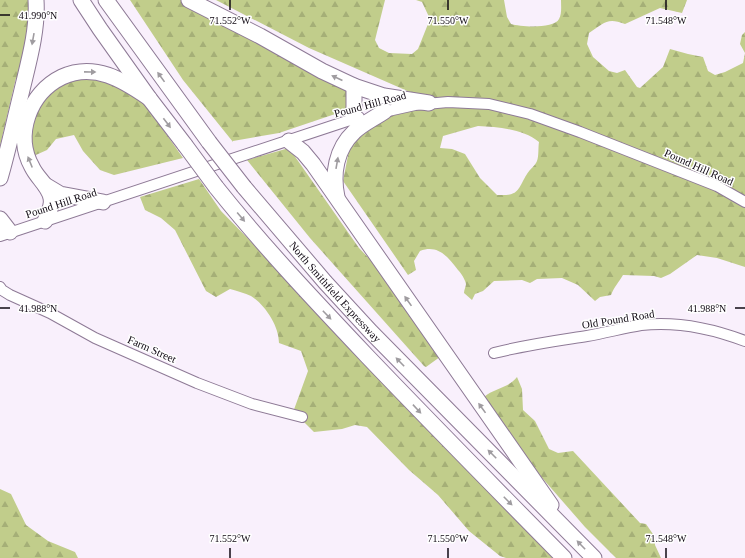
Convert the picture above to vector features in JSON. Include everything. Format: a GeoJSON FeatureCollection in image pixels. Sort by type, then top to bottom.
{"type":"FeatureCollection","features":[{"type":"Feature","properties":{"kind":"highway"},"geometry":{"type":"LineString","coordinates":[[0,178],[34,36],[36,0]]}},
{"type":"Feature","properties":{"kind":"highway","name":"North Smithfield Expressway"},"geometry":{"type":"LineString","coordinates":[[81,0],[149,98],[184,145],[216,187],[264,245],[319,307],[428,421],[564,558]]}},
{"type":"Feature","properties":{"kind":"highway","name":"North Smithfield Expressway"},"geometry":{"type":"LineString","coordinates":[[106,0],[208,142],[244,187],[325,282],[371,332],[594,558]]}},
{"type":"Feature","properties":{"kind":"highway"},"geometry":{"type":"LineString","coordinates":[[189,0],[260,36],[322,71],[354,86],[384,96],[428,103]]}},
{"type":"Feature","properties":{"kind":"highway"},"geometry":{"type":"LineString","coordinates":[[44,221],[51,204],[51,198],[45,186],[31,167],[26,154],[25,146],[25,130],[29,110],[37,96],[46,87],[66,75],[96,72],[120,79],[149,98]]}},
{"type":"Feature","properties":{"kind":"highway"},"geometry":{"type":"LineString","coordinates":[[353,119],[354,86]]}},
{"type":"Feature","properties":{"kind":"highway"},"geometry":{"type":"LineString","coordinates":[[339,202],[336,191],[335,174],[339,155],[344,142],[354,131],[385,111]]}},
{"type":"Feature","properties":{"kind":"highway"},"geometry":{"type":"LineString","coordinates":[[289,141],[308,158],[476,399],[539,486],[568,532]]}},
{"type":"Feature","properties":{"kind":"highway"},"geometry":{"type":"LineString","coordinates":[[45,186],[60,194],[103,202]]}},
{"type":"Feature","properties":{"kind":"highway"},"geometry":{"type":"LineString","coordinates":[[0,219],[5,234]]}},
{"type":"Feature","properties":{"kind":"street","name":"Pound Hill Road"},"geometry":{"type":"LineString","coordinates":[[5,234],[353,119],[415,104],[448,102],[489,104],[530,114],[717,186],[745,202]]}},
{"type":"Feature","properties":{"kind":"street","name":"Farm Street"},"geometry":{"type":"LineString","coordinates":[[0,287],[10,295],[50,313],[95,338],[197,383],[252,404],[302,417]]}},
{"type":"Feature","properties":{"kind":"street","name":"Old Pound Road"},"geometry":{"type":"LineString","coordinates":[[494,354],[522,346],[597,334],[641,325],[670,324],[698,327],[745,341]]}},
{"type":"Feature","properties":{"kind":"green space"},"geometry":{"type":"Polygon","coordinates":[[[0,0],[35,0],[22,78],[16,78],[0,146],[0,0]]]}},
{"type":"Feature","properties":{"kind":"green space"},"geometry":{"type":"Polygon","coordinates":[[[130,0],[182,0],[319,69],[346,91],[347,110],[279,133],[233,142],[183,80],[130,0]]]}},
{"type":"Feature","properties":{"kind":"green space"},"geometry":{"type":"Polygon","coordinates":[[[216,0],[385,0],[375,40],[379,48],[389,53],[412,54],[418,49],[430,19],[422,2],[416,0],[504,0],[507,17],[511,24],[522,26],[544,26],[556,22],[559,19],[561,12],[561,0],[687,0],[682,13],[660,8],[625,24],[614,21],[606,22],[589,33],[587,44],[593,57],[609,71],[617,73],[625,70],[637,87],[640,88],[663,67],[670,49],[703,57],[708,71],[715,75],[743,63],[745,53],[745,267],[717,258],[697,255],[670,274],[661,278],[654,276],[623,275],[611,295],[600,297],[595,301],[578,285],[562,278],[537,279],[530,283],[522,280],[494,281],[483,291],[475,294],[472,300],[464,293],[466,284],[464,278],[446,256],[432,249],[420,251],[414,261],[416,270],[408,275],[343,181],[352,135],[397,108],[415,93],[309,48],[216,0]],[[478,126],[443,136],[440,148],[452,149],[465,154],[480,178],[497,195],[514,193],[517,191],[537,161],[539,142],[518,131],[478,126]]]}},
{"type":"Feature","properties":{"kind":"green space"},"geometry":{"type":"Polygon","coordinates":[[[745,32],[745,53],[740,44],[742,35],[745,32]]]}},
{"type":"Feature","properties":{"kind":"green space"},"geometry":{"type":"Polygon","coordinates":[[[72,72],[132,85],[183,158],[114,175],[100,170],[83,151],[74,135],[56,139],[47,150],[29,158],[26,118],[72,72]]]}},
{"type":"Feature","properties":{"kind":"green space"},"geometry":{"type":"Polygon","coordinates":[[[289,148],[359,248],[408,299],[444,354],[426,367],[310,238],[247,160],[289,148]]]}},
{"type":"Feature","properties":{"kind":"green space"},"geometry":{"type":"Polygon","coordinates":[[[199,179],[221,211],[523,520],[564,558],[506,558],[500,556],[469,531],[438,495],[409,470],[367,427],[355,425],[342,429],[314,432],[302,420],[292,415],[308,371],[301,351],[279,343],[277,330],[270,316],[266,310],[251,296],[230,289],[216,297],[206,291],[175,230],[161,218],[145,210],[140,197],[199,179]]]}},
{"type":"Feature","properties":{"kind":"green space"},"geometry":{"type":"Polygon","coordinates":[[[517,377],[522,389],[523,410],[535,421],[549,449],[558,453],[573,451],[640,523],[646,524],[655,537],[655,545],[661,558],[616,558],[585,527],[530,464],[484,397],[510,384],[517,377]]]}},
{"type":"Feature","properties":{"kind":"green space"},"geometry":{"type":"Polygon","coordinates":[[[0,489],[11,494],[26,525],[48,541],[75,552],[78,558],[0,558],[0,489]]]}}]}
